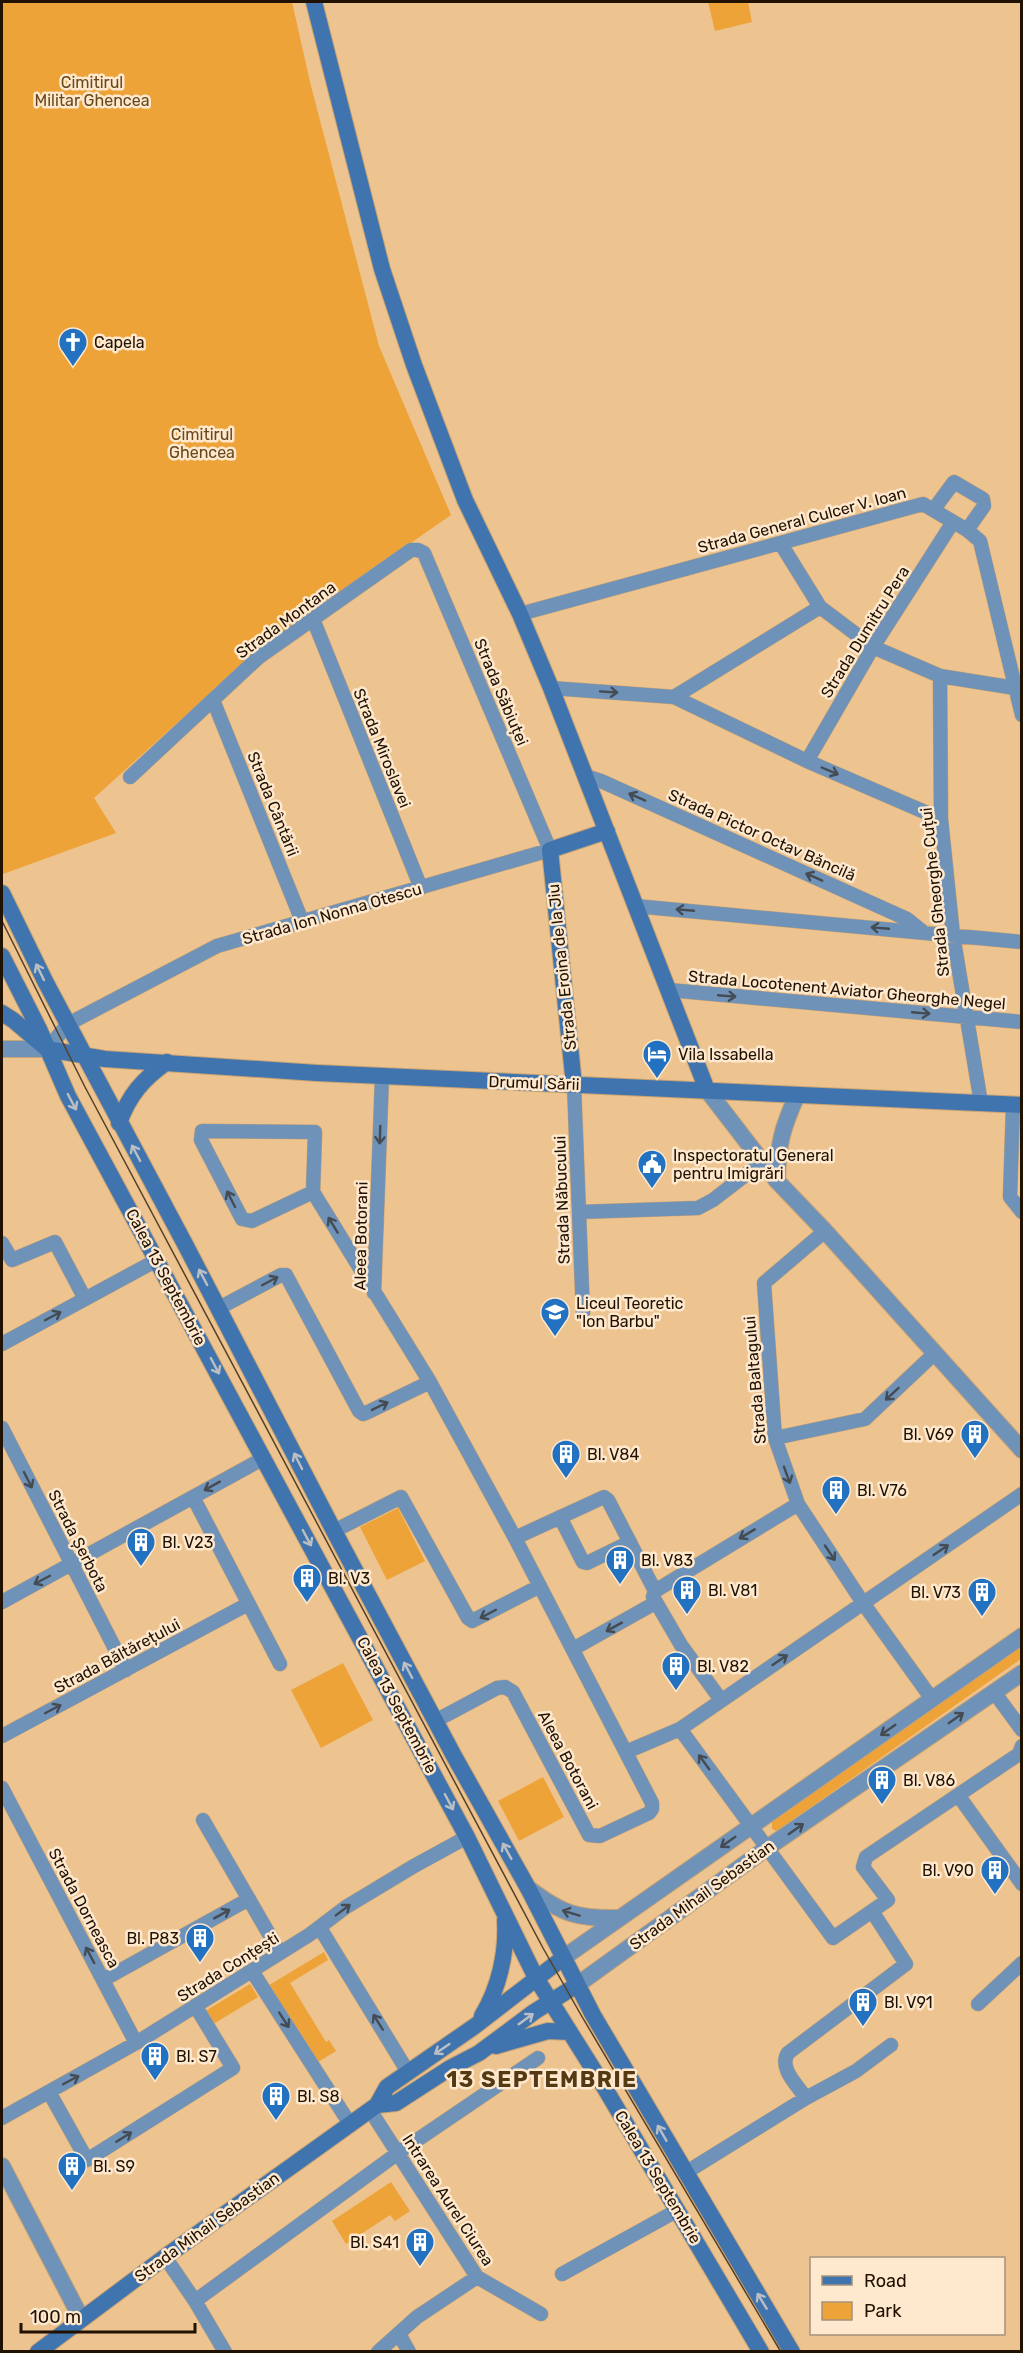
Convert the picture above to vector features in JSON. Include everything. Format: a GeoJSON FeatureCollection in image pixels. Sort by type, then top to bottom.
{"type":"FeatureCollection","features":[{"type":"Feature","properties":{"kind":"main road"},"geometry":{"type":"LineString","coordinates":[[314,2],[367,214],[397,319],[465,500],[520,614],[551,688],[707,1090]]}},
{"type":"Feature","properties":{"kind":"main road","name":"Strada Ion Nonna Otescu"},"geometry":{"type":"LineString","coordinates":[[550,850],[607,831]]}},
{"type":"Feature","properties":{"kind":"main road","name":"Strada Eroina de la Jiu"},"geometry":{"type":"LineString","coordinates":[[550,850],[574,1084]]}},
{"type":"Feature","properties":{"kind":"main road","name":"Calea 13 Septembrie"},"geometry":{"type":"LineString","coordinates":[[2,892],[84,1056],[219,1308],[334,1532],[528,1888],[577,1984],[685,2173],[792,2352]]}},
{"type":"Feature","properties":{"kind":"main road","name":"Calea 13 Septembrie"},"geometry":{"type":"LineString","coordinates":[[2,956],[48,1049],[68,1096],[467,1837],[537,1978],[761,2352]]}},
{"type":"Feature","properties":{"kind":"main road"},"geometry":{"type":"LineString","coordinates":[[2,1014],[48,1049]]}},
{"type":"Feature","properties":{"kind":"main road","name":"Drumul Sării"},"geometry":{"type":"LineString","coordinates":[[48,1049],[84,1056],[382,1076],[1017,1105]]}},
{"type":"Feature","properties":{"kind":"main road"},"geometry":{"type":"LineString","coordinates":[[119,1123],[131,1095],[143,1080],[167,1062]]}},
{"type":"Feature","properties":{"kind":"main road"},"geometry":{"type":"LineString","coordinates":[[475,2026],[490,2001],[502,1965],[506,1944],[505,1916]]}},
{"type":"Feature","properties":{"kind":"main road","name":"Strada Mihail Sebastian"},"geometry":{"type":"LineString","coordinates":[[40,2351],[81,2318],[374,2107],[387,2087],[475,2026],[564,1958]]}},
{"type":"Feature","properties":{"kind":"main road","name":"Strada Mihail Sebastian"},"geometry":{"type":"LineString","coordinates":[[374,2107],[396,2103],[479,2053],[577,1984]]}},
{"type":"Feature","properties":{"kind":"main road"},"geometry":{"type":"LineString","coordinates":[[479,2053],[540,2033],[570,2032]]}},
{"type":"Feature","properties":{"kind":"street"},"geometry":{"type":"LineString","coordinates":[[968,530],[984,506],[983,499],[954,482],[934,509],[968,530],[980,541],[1022,716]]}},
{"type":"Feature","properties":{"kind":"street","name":"Strada General Culcer V. Ioan"},"geometry":{"type":"LineString","coordinates":[[520,614],[923,504],[934,509]]}},
{"type":"Feature","properties":{"kind":"street","name":"Strada Dumitru Pera"},"geometry":{"type":"LineString","coordinates":[[807,761],[873,647],[954,522]]}},
{"type":"Feature","properties":{"kind":"street"},"geometry":{"type":"LineString","coordinates":[[781,544],[820,607],[873,647],[940,676],[1015,688]]}},
{"type":"Feature","properties":{"kind":"street","name":"Strada Montana"},"geometry":{"type":"LineString","coordinates":[[130,777],[259,657],[411,550],[418,550]]}},
{"type":"Feature","properties":{"kind":"street","name":"Strada Săbiuței"},"geometry":{"type":"LineString","coordinates":[[418,550],[424,553],[550,850]]}},
{"type":"Feature","properties":{"kind":"street"},"geometry":{"type":"LineString","coordinates":[[674,697],[820,607]]}},
{"type":"Feature","properties":{"kind":"street","name":"Strada Miroslavei"},"geometry":{"type":"LineString","coordinates":[[313,619],[421,888]]}},
{"type":"Feature","properties":{"kind":"street","name":"Strada Gheorghe Cuțui"},"geometry":{"type":"LineString","coordinates":[[940,676],[941,819],[953,935],[981,1103]]}},
{"type":"Feature","properties":{"kind":"street"},"geometry":{"type":"LineString","coordinates":[[551,688],[674,697],[807,761],[941,819]]}},
{"type":"Feature","properties":{"kind":"street","name":"Strada Cântării"},"geometry":{"type":"LineString","coordinates":[[213,700],[302,921]]}},
{"type":"Feature","properties":{"kind":"street","name":"Strada Pictor Octav Băncilă"},"geometry":{"type":"LineString","coordinates":[[585,776],[602,781],[907,919],[922,932]]}},
{"type":"Feature","properties":{"kind":"street","name":"Strada Ion Nonna Otescu"},"geometry":{"type":"LineString","coordinates":[[68,1024],[218,946],[550,850]]}},
{"type":"Feature","properties":{"kind":"street"},"geometry":{"type":"LineString","coordinates":[[635,906],[1022,942]]}},
{"type":"Feature","properties":{"kind":"street","name":"Strada Locotenent Aviator Gheorghe Negel"},"geometry":{"type":"LineString","coordinates":[[669,990],[1022,1022]]}},
{"type":"Feature","properties":{"kind":"street"},"geometry":{"type":"LineString","coordinates":[[2,1049],[48,1049],[68,1024]]}},
{"type":"Feature","properties":{"kind":"street","name":"Aleea Botorani"},"geometry":{"type":"LineString","coordinates":[[382,1076],[374,1293],[430,1382],[515,1538],[652,1803],[652,1809],[640,1818],[600,1836],[590,1835],[513,1692],[505,1687],[497,1688],[435,1721]]}},
{"type":"Feature","properties":{"kind":"street","name":"Strada Năbucului"},"geometry":{"type":"LineString","coordinates":[[574,1084],[583,1314]]}},
{"type":"Feature","properties":{"kind":"street"},"geometry":{"type":"LineString","coordinates":[[707,1090],[761,1163],[1022,1450]]}},
{"type":"Feature","properties":{"kind":"street"},"geometry":{"type":"LineString","coordinates":[[777,1181],[781,1131],[797,1095]]}},
{"type":"Feature","properties":{"kind":"street"},"geometry":{"type":"LineString","coordinates":[[1017,1105],[1010,1197],[1022,1212]]}},
{"type":"Feature","properties":{"kind":"street"},"geometry":{"type":"LineString","coordinates":[[313,1192],[252,1221],[242,1219],[201,1140],[201,1135],[207,1130],[315,1132],[313,1192],[374,1293]]}},
{"type":"Feature","properties":{"kind":"street"},"geometry":{"type":"LineString","coordinates":[[579,1212],[698,1208],[713,1200],[761,1163]]}},
{"type":"Feature","properties":{"kind":"street","name":"Strada Baltagului"},"geometry":{"type":"LineString","coordinates":[[825,1231],[764,1283],[775,1442],[798,1504],[863,1603],[932,1699]]}},
{"type":"Feature","properties":{"kind":"street"},"geometry":{"type":"LineString","coordinates":[[2,1243],[12,1260],[56,1242],[85,1299]]}},
{"type":"Feature","properties":{"kind":"street"},"geometry":{"type":"LineString","coordinates":[[2,1344],[157,1260]]}},
{"type":"Feature","properties":{"kind":"street"},"geometry":{"type":"LineString","coordinates":[[219,1308],[286,1275],[359,1411],[363,1414],[430,1382]]}},
{"type":"Feature","properties":{"kind":"street"},"geometry":{"type":"LineString","coordinates":[[775,1442],[865,1419],[934,1354]]}},
{"type":"Feature","properties":{"kind":"street","name":"Strada Șerbota"},"geometry":{"type":"LineString","coordinates":[[2,1428],[126,1670]]}},
{"type":"Feature","properties":{"kind":"street"},"geometry":{"type":"LineString","coordinates":[[2,1602],[264,1458]]}},
{"type":"Feature","properties":{"kind":"street"},"geometry":{"type":"LineString","coordinates":[[626,1752],[680,1729],[1022,1494]]}},
{"type":"Feature","properties":{"kind":"street"},"geometry":{"type":"LineString","coordinates":[[193,1497],[280,1664]]}},
{"type":"Feature","properties":{"kind":"street"},"geometry":{"type":"LineString","coordinates":[[334,1532],[401,1497],[468,1618],[472,1621],[540,1586]]}},
{"type":"Feature","properties":{"kind":"street"},"geometry":{"type":"LineString","coordinates":[[515,1538],[604,1497],[630,1542],[655,1597],[721,1700]]}},
{"type":"Feature","properties":{"kind":"street"},"geometry":{"type":"LineString","coordinates":[[573,1650],[798,1504]]}},
{"type":"Feature","properties":{"kind":"street"},"geometry":{"type":"LineString","coordinates":[[560,1517],[584,1562],[587,1563],[630,1542]]}},
{"type":"Feature","properties":{"kind":"street","name":"Strada Băltărețului"},"geometry":{"type":"LineString","coordinates":[[2,1736],[248,1604]]}},
{"type":"Feature","properties":{"kind":"street","name":"Strada Mihail Sebastian"},"geometry":{"type":"LineString","coordinates":[[564,1958],[1022,1636]]}},
{"type":"Feature","properties":{"kind":"street","name":"Strada Mihail Sebastian"},"geometry":{"type":"LineString","coordinates":[[577,1984],[767,1848],[1022,1673]]}},
{"type":"Feature","properties":{"kind":"street"},"geometry":{"type":"LineString","coordinates":[[994,1692],[1020,1724]]}},
{"type":"Feature","properties":{"kind":"street"},"geometry":{"type":"LineString","coordinates":[[680,1729],[833,1938],[888,1900],[863,1867],[866,1857],[1019,1754],[1022,1746]]}},
{"type":"Feature","properties":{"kind":"street","name":"Strada Dorneasca"},"geometry":{"type":"LineString","coordinates":[[2,1788],[136,2043]]}},
{"type":"Feature","properties":{"kind":"street"},"geometry":{"type":"LineString","coordinates":[[958,1795],[1022,1884]]}},
{"type":"Feature","properties":{"kind":"street"},"geometry":{"type":"LineString","coordinates":[[203,1820],[280,1953]]}},
{"type":"Feature","properties":{"kind":"street","name":"Strada Conțești"},"geometry":{"type":"LineString","coordinates":[[2,2118],[196,2007],[320,1928],[346,1907],[467,1837]]}},
{"type":"Feature","properties":{"kind":"street","name":"Strada Mihail Sebastian"},"geometry":{"type":"LineString","coordinates":[[528,1888],[556,1908],[569,1914],[620,1918]]}},
{"type":"Feature","properties":{"kind":"street"},"geometry":{"type":"LineString","coordinates":[[103,1980],[249,1899]]}},
{"type":"Feature","properties":{"kind":"street"},"geometry":{"type":"LineString","coordinates":[[806,2098],[784,2067],[784,2059],[788,2053],[906,1964],[872,1911]]}},
{"type":"Feature","properties":{"kind":"street"},"geometry":{"type":"LineString","coordinates":[[320,1928],[408,2072]]}},
{"type":"Feature","properties":{"kind":"street"},"geometry":{"type":"LineString","coordinates":[[978,2004],[1022,1963]]}},
{"type":"Feature","properties":{"kind":"street"},"geometry":{"type":"LineString","coordinates":[[252,1971],[350,2124]]}},
{"type":"Feature","properties":{"kind":"street"},"geometry":{"type":"LineString","coordinates":[[49,2092],[87,2160],[233,2068],[196,2007]]}},
{"type":"Feature","properties":{"kind":"street"},"geometry":{"type":"LineString","coordinates":[[685,2173],[806,2098],[856,2071],[891,2045]]}},
{"type":"Feature","properties":{"kind":"street"},"geometry":{"type":"LineString","coordinates":[[195,2301],[398,2153],[538,2058]]}},
{"type":"Feature","properties":{"kind":"street","name":"Intrarea Aurel Ciurea"},"geometry":{"type":"LineString","coordinates":[[374,2107],[398,2153],[477,2277],[541,2314]]}},
{"type":"Feature","properties":{"kind":"street"},"geometry":{"type":"LineString","coordinates":[[2,2166],[6,2187],[81,2318]]}},
{"type":"Feature","properties":{"kind":"street"},"geometry":{"type":"LineString","coordinates":[[562,2274],[678,2210]]}},
{"type":"Feature","properties":{"kind":"street"},"geometry":{"type":"LineString","coordinates":[[165,2257],[195,2301],[225,2352]]}},
{"type":"Feature","properties":{"kind":"street"},"geometry":{"type":"LineString","coordinates":[[378,2352],[417,2317],[477,2277]]}},
{"type":"Feature","properties":{"kind":"street"},"geometry":{"type":"LineString","coordinates":[[399,2334],[409,2352]]}},
{"type":"Feature","properties":{"kind":"green space","name":"Cimitirul Ghencea"},"geometry":{"type":"Polygon","coordinates":[[[2,2],[292,2],[310,82],[379,346],[451,515],[261,647],[94,798],[116,833],[3,874],[2,2]]]}},
{"type":"Feature","properties":{"kind":"green space"},"geometry":{"type":"Polygon","coordinates":[[[708,2],[748,2],[752,22],[715,31],[708,2]]]}},
{"type":"Feature","properties":{"kind":"green space"},"geometry":{"type":"Polygon","coordinates":[[[398,1508],[425,1561],[387,1580],[360,1527],[398,1508]]]}},
{"type":"Feature","properties":{"kind":"green space"},"geometry":{"type":"Polygon","coordinates":[[[1021,1646],[1021,1659],[777,1831],[772,1829],[772,1821],[1021,1646]]]}},
{"type":"Feature","properties":{"kind":"green space"},"geometry":{"type":"Polygon","coordinates":[[[343,1663],[373,1720],[321,1748],[291,1690],[343,1663]]]}},
{"type":"Feature","properties":{"kind":"green space"},"geometry":{"type":"Polygon","coordinates":[[[543,1777],[564,1817],[519,1841],[498,1801],[543,1777]]]}},
{"type":"Feature","properties":{"kind":"green space"},"geometry":{"type":"Polygon","coordinates":[[[324,1952],[328,1960],[290,1983],[326,2042],[329,2040],[336,2051],[315,2064],[266,1987],[324,1952]]]}},
{"type":"Feature","properties":{"kind":"green space"},"geometry":{"type":"Polygon","coordinates":[[[250,1984],[258,1997],[210,2026],[202,2013],[250,1984]]]}},
{"type":"Feature","properties":{"kind":"green space"},"geometry":{"type":"Polygon","coordinates":[[[391,2182],[410,2211],[395,2221],[390,2215],[346,2244],[332,2221],[391,2182]]]}},
{"type":"Feature","properties":{"kind":"tram line"},"geometry":{"type":"LineString","coordinates":[[2,921],[85,1087],[543,1948],[781,2352]]}},
{"type":"Feature","properties":{"kind":"place","name":"Capela"},"geometry":{"type":"Point","coordinates":[73,368]}},
{"type":"Feature","properties":{"kind":"place","name":"Vila Issabella"},"geometry":{"type":"Point","coordinates":[657,1080]}},
{"type":"Feature","properties":{"kind":"place","name":"Inspectoratul General pentru Imigrări"},"geometry":{"type":"Point","coordinates":[652,1190]}},
{"type":"Feature","properties":{"kind":"place","name":"Liceul Teoretic \"Ion Barbu\""},"geometry":{"type":"Point","coordinates":[555,1338]}},
{"type":"Feature","properties":{"kind":"place","name":"Bl. V69"},"geometry":{"type":"Point","coordinates":[975,1460]}},
{"type":"Feature","properties":{"kind":"place","name":"Bl. V84"},"geometry":{"type":"Point","coordinates":[566,1480]}},
{"type":"Feature","properties":{"kind":"place","name":"Bl. V76"},"geometry":{"type":"Point","coordinates":[836,1516]}},
{"type":"Feature","properties":{"kind":"place","name":"Bl. V23"},"geometry":{"type":"Point","coordinates":[141,1568]}},
{"type":"Feature","properties":{"kind":"place","name":"Bl. V83"},"geometry":{"type":"Point","coordinates":[620,1586]}},
{"type":"Feature","properties":{"kind":"place","name":"Bl. V3"},"geometry":{"type":"Point","coordinates":[307,1604]}},
{"type":"Feature","properties":{"kind":"place","name":"Bl. V81"},"geometry":{"type":"Point","coordinates":[687,1616]}},
{"type":"Feature","properties":{"kind":"place","name":"Bl. V73"},"geometry":{"type":"Point","coordinates":[982,1618]}},
{"type":"Feature","properties":{"kind":"place","name":"Bl. V82"},"geometry":{"type":"Point","coordinates":[676,1692]}},
{"type":"Feature","properties":{"kind":"place","name":"Bl. V86"},"geometry":{"type":"Point","coordinates":[882,1806]}},
{"type":"Feature","properties":{"kind":"place","name":"Bl. V90"},"geometry":{"type":"Point","coordinates":[995,1896]}},
{"type":"Feature","properties":{"kind":"place","name":"Bl. P83"},"geometry":{"type":"Point","coordinates":[200,1964]}},
{"type":"Feature","properties":{"kind":"place","name":"Bl. V91"},"geometry":{"type":"Point","coordinates":[863,2028]}},
{"type":"Feature","properties":{"kind":"place","name":"Bl. S7"},"geometry":{"type":"Point","coordinates":[155,2082]}},
{"type":"Feature","properties":{"kind":"place","name":"Bl. S8"},"geometry":{"type":"Point","coordinates":[276,2122]}},
{"type":"Feature","properties":{"kind":"place","name":"Bl. S9"},"geometry":{"type":"Point","coordinates":[72,2192]}},
{"type":"Feature","properties":{"kind":"place","name":"Bl. S41"},"geometry":{"type":"Point","coordinates":[420,2268]}},
{"type":"Feature","properties":{"kind":"district","name":"13 SEPTEMBRIE"},"geometry":{"type":"Point","coordinates":[542,2079]}},
{"type":"Feature","properties":{"kind":"park label","name":"Cimitirul Militar Ghencea"},"geometry":{"type":"Point","coordinates":[92,91]}}]}
